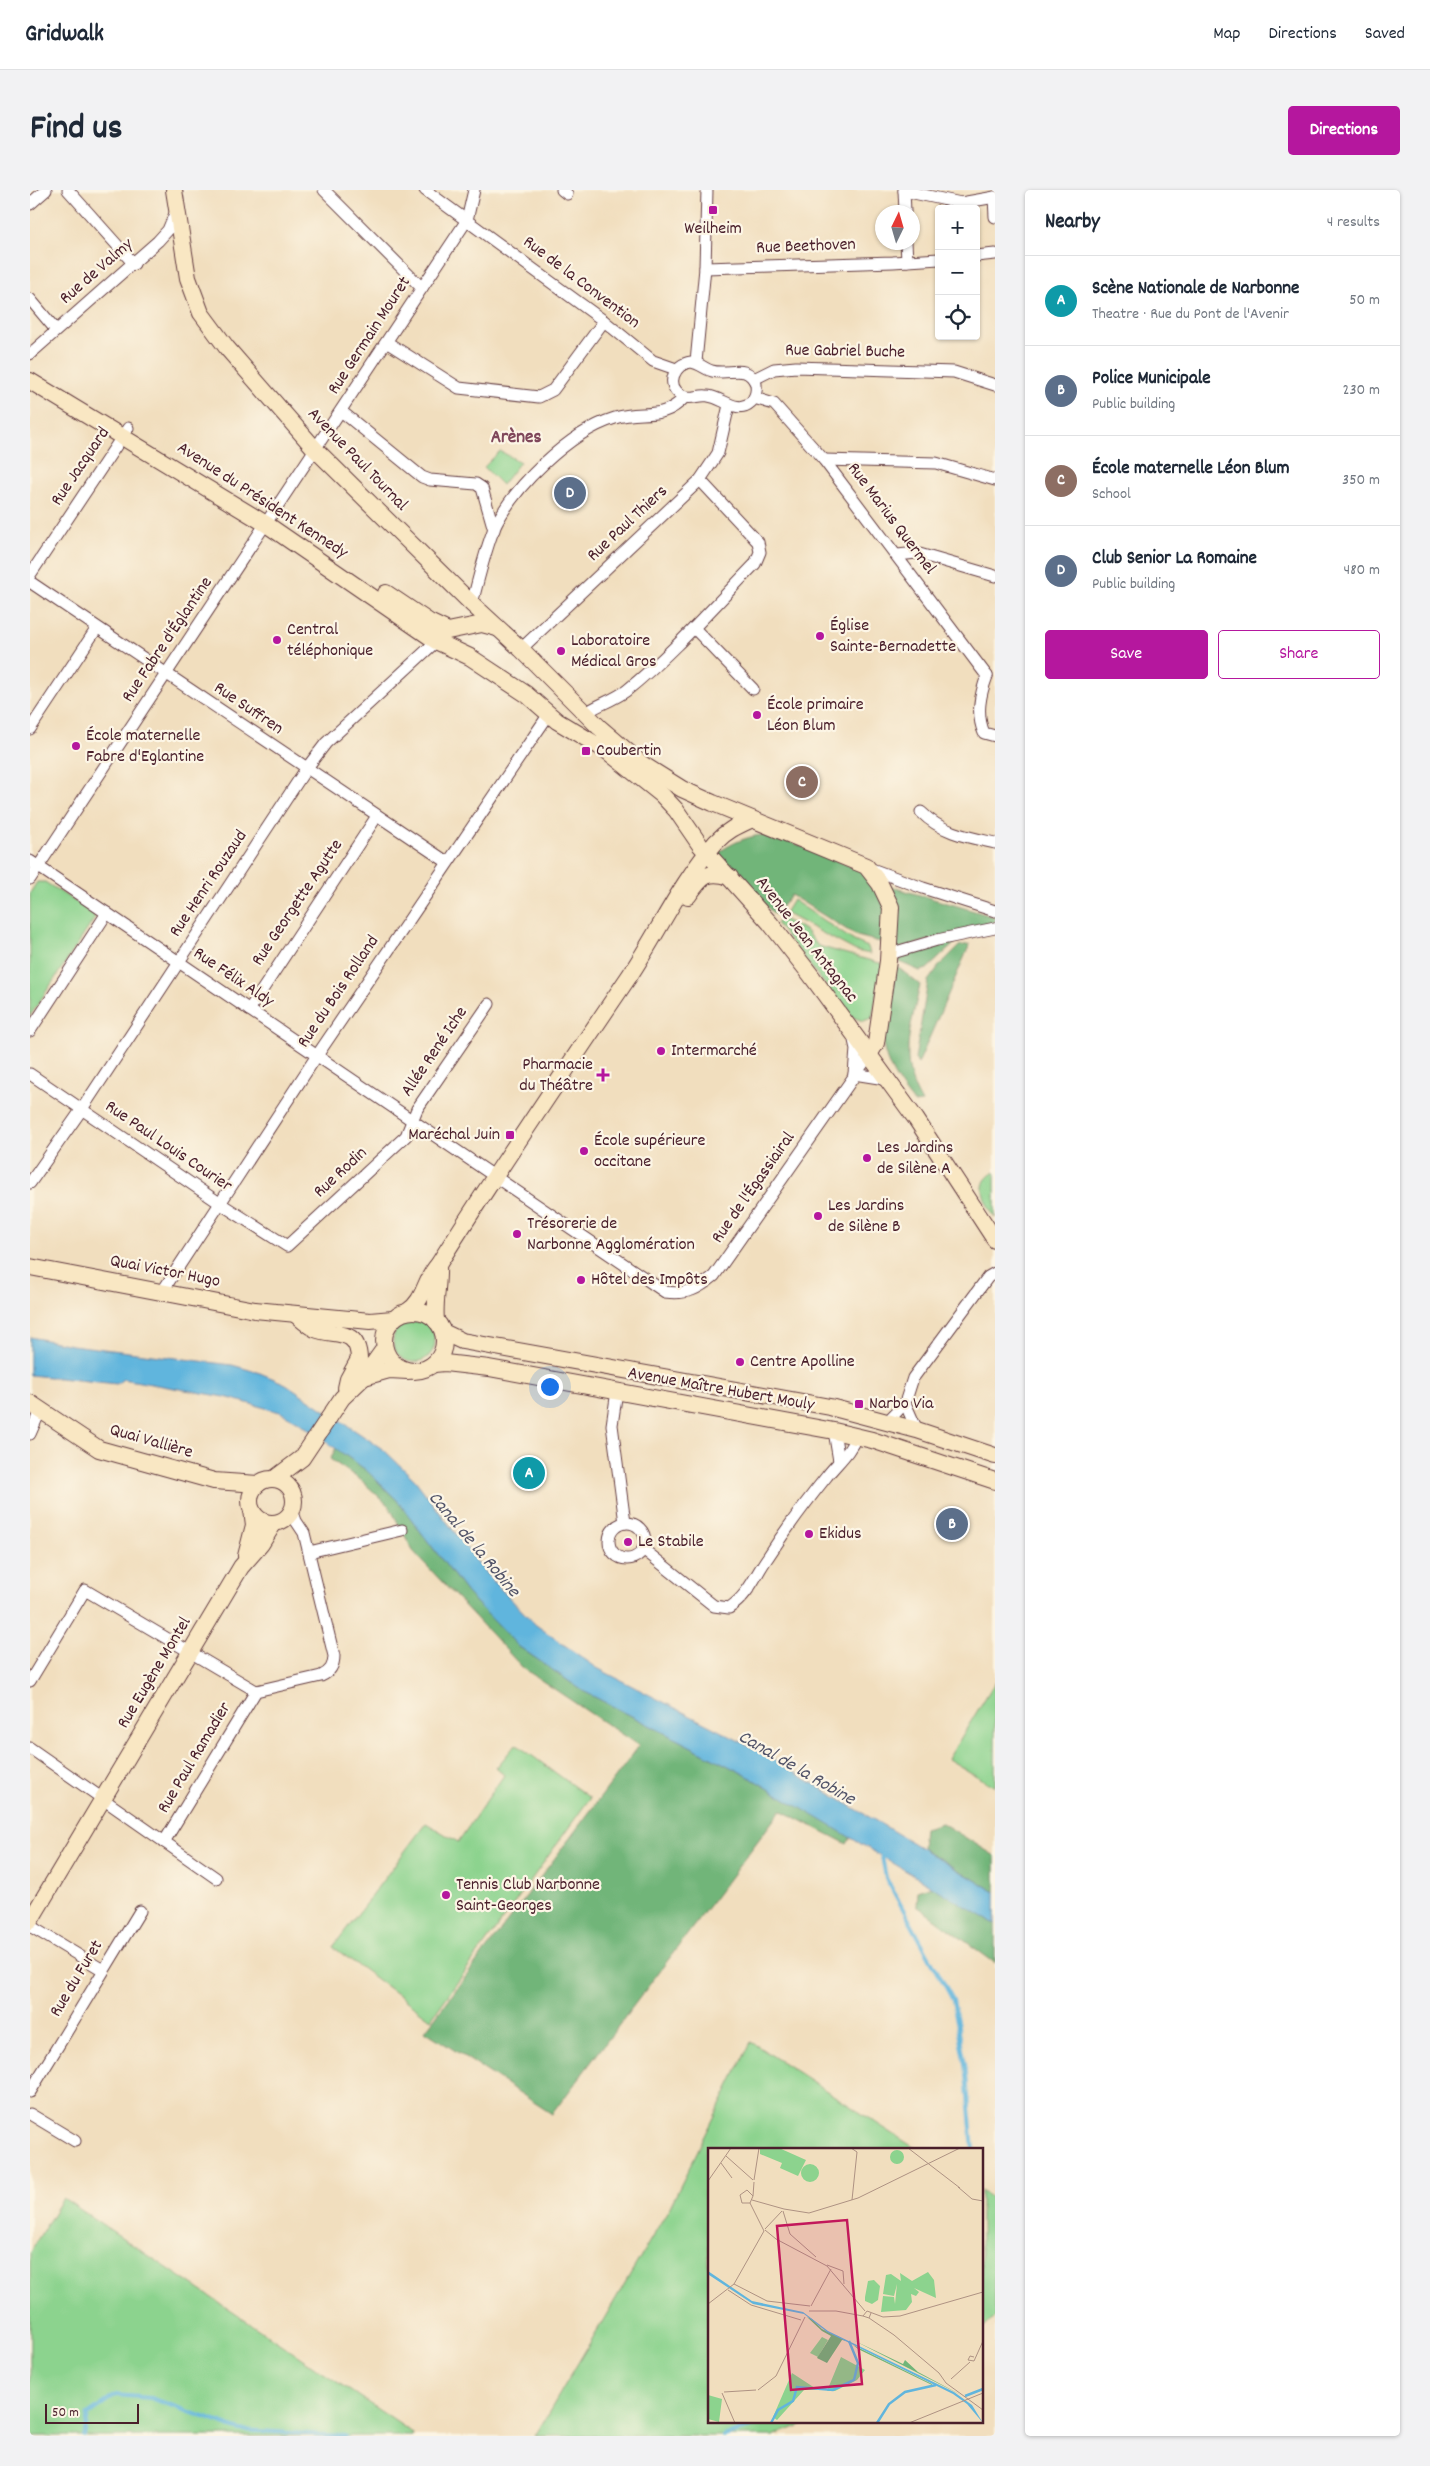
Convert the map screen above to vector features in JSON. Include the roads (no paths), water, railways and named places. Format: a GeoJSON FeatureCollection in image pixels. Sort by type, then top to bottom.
{"type":"FeatureCollection","features":[{"type":"Feature","properties":{"kind":"main road","name":"Avenue Paul Tournal"},"geometry":{"type":"LineString","coordinates":[[174,190],[188,278],[201,313],[226,348],[315,449],[472,604],[521,649],[599,728],[642,764],[682,789],[750,820],[866,866]]}},
{"type":"Feature","properties":{"kind":"main road","name":"Avenue du Président Kennedy"},"geometry":{"type":"LineString","coordinates":[[30,370],[429,622],[442,636],[470,657],[526,694],[549,714],[607,751],[662,794],[706,854]]}},
{"type":"Feature","properties":{"kind":"main road","name":"Avenue du Président Kennedy"},"geometry":{"type":"LineString","coordinates":[[30,381],[126,432]]}},
{"type":"Feature","properties":{"kind":"main road"},"geometry":{"type":"LineString","coordinates":[[442,636],[470,626],[482,624],[497,628]]}},
{"type":"Feature","properties":{"kind":"main road"},"geometry":{"type":"LineString","coordinates":[[470,626],[465,632],[463,645],[470,657]]}},
{"type":"Feature","properties":{"kind":"main road"},"geometry":{"type":"LineString","coordinates":[[306,1452],[293,1502],[287,1517],[274,1523],[262,1520],[251,1505],[258,1484],[274,1479],[306,1452],[342,1399],[364,1377],[384,1347],[387,1327],[393,1319],[417,1305],[430,1274],[438,1265],[494,1176],[658,932],[690,875],[706,854],[731,828],[750,820]]}},
{"type":"Feature","properties":{"kind":"main road","name":"Avenue Jean Antagnac"},"geometry":{"type":"LineString","coordinates":[[706,854],[730,877],[770,923],[870,1055],[916,1118],[995,1240]]}},
{"type":"Feature","properties":{"kind":"main road","name":"Avenue Jean Antagnac"},"geometry":{"type":"LineString","coordinates":[[866,866],[880,884],[891,907],[889,954],[876,1043],[870,1055]]}},
{"type":"Feature","properties":{"kind":"main road"},"geometry":{"type":"LineString","coordinates":[[658,932],[676,914],[705,876],[717,873],[730,877]]}},
{"type":"Feature","properties":{"kind":"main road"},"geometry":{"type":"LineString","coordinates":[[848,1026],[872,1024],[880,1014]]}},
{"type":"Feature","properties":{"kind":"main road"},"geometry":{"type":"LineString","coordinates":[[364,1377],[389,1370],[408,1371],[426,1369],[434,1364],[443,1350],[434,1302],[439,1283],[438,1265]]}},
{"type":"Feature","properties":{"kind":"main road","name":"Quai Victor Hugo"},"geometry":{"type":"LineString","coordinates":[[30,1267],[255,1310],[370,1321],[393,1319]]}},
{"type":"Feature","properties":{"kind":"main road"},"geometry":{"type":"LineString","coordinates":[[408,1311],[428,1314],[440,1326]]}},
{"type":"Feature","properties":{"kind":"main road"},"geometry":{"type":"LineString","coordinates":[[293,1313],[314,1329],[343,1334],[356,1345],[359,1359],[348,1379],[342,1399]]}},
{"type":"Feature","properties":{"kind":"main road","name":"Quai Victor Hugo"},"geometry":{"type":"LineString","coordinates":[[293,1313],[367,1330],[375,1335],[384,1347]]}},
{"type":"Feature","properties":{"kind":"main road","name":"Avenue Maître Hubert Mouly"},"geometry":{"type":"LineString","coordinates":[[440,1326],[462,1341],[808,1403],[917,1430],[995,1456]]}},
{"type":"Feature","properties":{"kind":"main road"},"geometry":{"type":"LineString","coordinates":[[384,1347],[394,1364],[408,1371]]}},
{"type":"Feature","properties":{"kind":"main road","name":"Avenue Maître Hubert Mouly"},"geometry":{"type":"LineString","coordinates":[[434,1364],[445,1363],[488,1368],[834,1431],[856,1436],[995,1481]]}},
{"type":"Feature","properties":{"kind":"main road","name":"Quai Vallière"},"geometry":{"type":"LineString","coordinates":[[36,1406],[99,1449],[214,1481],[258,1484]]}},
{"type":"Feature","properties":{"kind":"main road"},"geometry":{"type":"LineString","coordinates":[[274,1479],[287,1484],[293,1502]]}},
{"type":"Feature","properties":{"kind":"main road","name":"Quai Vallière"},"geometry":{"type":"LineString","coordinates":[[214,1481],[251,1505]]}},
{"type":"Feature","properties":{"kind":"main road","name":"Rue Eugène Montel"},"geometry":{"type":"LineString","coordinates":[[30,1921],[241,1567],[252,1539],[254,1525],[251,1505]]}},
{"type":"Feature","properties":{"kind":"main road","name":"Rue Eugène Montel"},"geometry":{"type":"LineString","coordinates":[[241,1567],[261,1544],[274,1523]]}},
{"type":"Feature","properties":{"kind":"street"},"geometry":{"type":"LineString","coordinates":[[30,204],[46,190]]}},
{"type":"Feature","properties":{"kind":"street"},"geometry":{"type":"LineString","coordinates":[[68,190],[134,264]]}},
{"type":"Feature","properties":{"kind":"street"},"geometry":{"type":"LineString","coordinates":[[324,190],[422,288]]}},
{"type":"Feature","properties":{"kind":"street","name":"Rue de la Convention"},"geometry":{"type":"LineString","coordinates":[[425,190],[604,321],[653,361],[676,369]]}},
{"type":"Feature","properties":{"kind":"street"},"geometry":{"type":"LineString","coordinates":[[467,220],[474,190]]}},
{"type":"Feature","properties":{"kind":"street"},"geometry":{"type":"LineString","coordinates":[[696,362],[705,268],[707,190]]}},
{"type":"Feature","properties":{"kind":"street"},"geometry":{"type":"LineString","coordinates":[[905,205],[904,190],[961,203],[994,197],[995,217]]}},
{"type":"Feature","properties":{"kind":"street","name":"Rue de Valmy"},"geometry":{"type":"LineString","coordinates":[[30,354],[134,264],[168,230],[177,208]]}},
{"type":"Feature","properties":{"kind":"street","name":"Rue Germain Mouret"},"geometry":{"type":"LineString","coordinates":[[268,520],[388,343],[467,220]]}},
{"type":"Feature","properties":{"kind":"street"},"geometry":{"type":"LineString","coordinates":[[906,250],[906,261]]}},
{"type":"Feature","properties":{"kind":"street"},"geometry":{"type":"LineString","coordinates":[[980,256],[995,254]]}},
{"type":"Feature","properties":{"kind":"street","name":"Rue Beethoven"},"geometry":{"type":"LineString","coordinates":[[705,268],[935,259]]}},
{"type":"Feature","properties":{"kind":"street"},"geometry":{"type":"LineString","coordinates":[[30,298],[56,330]]}},
{"type":"Feature","properties":{"kind":"street"},"geometry":{"type":"LineString","coordinates":[[388,343],[459,388],[539,397],[553,390],[604,321]]}},
{"type":"Feature","properties":{"kind":"street"},"geometry":{"type":"LineString","coordinates":[[472,604],[482,563],[494,530],[516,496],[547,459],[573,438],[617,417],[663,414],[678,405],[685,397],[706,395],[721,398],[729,405],[743,406],[754,398],[757,389],[754,379],[744,370],[725,374],[709,371],[696,362],[682,364],[673,374],[674,386],[685,397]]}},
{"type":"Feature","properties":{"kind":"street","name":"Rue Gabriel Buche"},"geometry":{"type":"LineString","coordinates":[[754,379],[774,369],[806,367],[954,372],[995,385]]}},
{"type":"Feature","properties":{"kind":"street","name":"Rue Marius Quermel"},"geometry":{"type":"LineString","coordinates":[[754,398],[774,404],[824,460],[991,676]]}},
{"type":"Feature","properties":{"kind":"street","name":"Rue Paul Thiers"},"geometry":{"type":"LineString","coordinates":[[521,649],[700,480],[718,453],[729,405]]}},
{"type":"Feature","properties":{"kind":"street"},"geometry":{"type":"LineString","coordinates":[[341,411],[422,477],[430,480],[476,484],[482,488],[494,530]]}},
{"type":"Feature","properties":{"kind":"street","name":"Rue Jacquard"},"geometry":{"type":"LineString","coordinates":[[30,575],[126,432]]}},
{"type":"Feature","properties":{"kind":"street"},"geometry":{"type":"LineString","coordinates":[[824,460],[936,463],[995,480]]}},
{"type":"Feature","properties":{"kind":"street"},"geometry":{"type":"LineString","coordinates":[[586,713],[608,703],[626,690],[694,628],[756,564],[760,552],[758,542],[700,480]]}},
{"type":"Feature","properties":{"kind":"street","name":"Rue Fabre d'Églantine"},"geometry":{"type":"LineString","coordinates":[[30,879],[34,864],[166,674],[268,520]]}},
{"type":"Feature","properties":{"kind":"street"},"geometry":{"type":"LineString","coordinates":[[898,555],[916,553],[995,576]]}},
{"type":"Feature","properties":{"kind":"street","name":"Rue Suffren"},"geometry":{"type":"LineString","coordinates":[[30,582],[446,862]]}},
{"type":"Feature","properties":{"kind":"street"},"geometry":{"type":"LineString","coordinates":[[30,729],[97,628]]}},
{"type":"Feature","properties":{"kind":"street"},"geometry":{"type":"LineString","coordinates":[[694,628],[753,689]]}},
{"type":"Feature","properties":{"kind":"street","name":"Rue Henri Rouzaud"},"geometry":{"type":"LineString","coordinates":[[30,1182],[82,1109],[306,769],[326,743],[442,636]]}},
{"type":"Feature","properties":{"kind":"street"},"geometry":{"type":"LineString","coordinates":[[991,676],[980,694],[979,722],[984,733],[995,736]]}},
{"type":"Feature","properties":{"kind":"street","name":"Rue du Bois Rolland"},"geometry":{"type":"LineString","coordinates":[[162,1292],[446,862],[549,714]]}},
{"type":"Feature","properties":{"kind":"street"},"geometry":{"type":"LineString","coordinates":[[921,812],[934,824],[964,836],[995,844]]}},
{"type":"Feature","properties":{"kind":"street","name":"Rue Georgette Agutte"},"geometry":{"type":"LineString","coordinates":[[249,1010],[377,816]]}},
{"type":"Feature","properties":{"kind":"street","name":"Rue Félix Aldy"},"geometry":{"type":"LineString","coordinates":[[34,864],[316,1057],[412,1120]]}},
{"type":"Feature","properties":{"kind":"street"},"geometry":{"type":"LineString","coordinates":[[866,866],[923,888],[995,910]]}},
{"type":"Feature","properties":{"kind":"street"},"geometry":{"type":"LineString","coordinates":[[30,1031],[107,913]]}},
{"type":"Feature","properties":{"kind":"street"},"geometry":{"type":"LineString","coordinates":[[889,954],[937,940],[995,928]]}},
{"type":"Feature","properties":{"kind":"street","name":"Allée René Iche"},"geometry":{"type":"LineString","coordinates":[[412,1120],[416,1109],[489,1004]]}},
{"type":"Feature","properties":{"kind":"street"},"geometry":{"type":"LineString","coordinates":[[848,1026],[856,1049],[854,1074],[879,1078],[890,1082]]}},
{"type":"Feature","properties":{"kind":"street","name":"Rue de l'Égassiairal"},"geometry":{"type":"LineString","coordinates":[[412,1120],[665,1292],[679,1294],[697,1290],[714,1276],[854,1074],[870,1055]]}},
{"type":"Feature","properties":{"kind":"street","name":"Rue Paul Louis Courier"},"geometry":{"type":"LineString","coordinates":[[30,1074],[220,1204],[287,1246]]}},
{"type":"Feature","properties":{"kind":"street","name":"Rue Rodin"},"geometry":{"type":"LineString","coordinates":[[287,1246],[406,1136],[412,1120]]}},
{"type":"Feature","properties":{"kind":"street"},"geometry":{"type":"LineString","coordinates":[[887,1422],[905,1402],[913,1378],[988,1277],[995,1273]]}},
{"type":"Feature","properties":{"kind":"street"},"geometry":{"type":"LineString","coordinates":[[617,1391],[612,1425],[625,1523]]}},
{"type":"Feature","properties":{"kind":"street"},"geometry":{"type":"LineString","coordinates":[[905,1402],[917,1430]]}},
{"type":"Feature","properties":{"kind":"street"},"geometry":{"type":"LineString","coordinates":[[30,1434],[36,1406]]}},
{"type":"Feature","properties":{"kind":"street"},"geometry":{"type":"LineString","coordinates":[[834,1431],[838,1461]]}},
{"type":"Feature","properties":{"kind":"street"},"geometry":{"type":"LineString","coordinates":[[643,1549],[714,1606],[729,1608],[739,1602],[753,1584],[767,1558],[838,1461],[852,1447],[856,1436]]}},
{"type":"Feature","properties":{"kind":"street"},"geometry":{"type":"LineString","coordinates":[[256,1691],[321,1676],[332,1668],[334,1656],[304,1533],[296,1521],[293,1502]]}},
{"type":"Feature","properties":{"kind":"street"},"geometry":{"type":"LineString","coordinates":[[625,1523],[636,1525],[645,1538],[643,1549],[634,1557],[628,1559],[619,1557],[611,1550],[609,1538],[614,1528],[625,1523]]}},
{"type":"Feature","properties":{"kind":"street"},"geometry":{"type":"LineString","coordinates":[[309,1552],[402,1530]]}},
{"type":"Feature","properties":{"kind":"street","name":"Rue Paul Ramadier"},"geometry":{"type":"LineString","coordinates":[[30,1681],[85,1590],[256,1691],[164,1842]]}},
{"type":"Feature","properties":{"kind":"street"},"geometry":{"type":"LineString","coordinates":[[30,1748],[216,1878]]}},
{"type":"Feature","properties":{"kind":"street","name":"Rue du Furet"},"geometry":{"type":"LineString","coordinates":[[30,2092],[140,1911]]}},
{"type":"Feature","properties":{"kind":"street"},"geometry":{"type":"LineString","coordinates":[[30,1926],[103,1970]]}},
{"type":"Feature","properties":{"kind":"street"},"geometry":{"type":"LineString","coordinates":[[30,2114],[75,2141]]}},
{"type":"Feature","properties":{"kind":"water"},"geometry":{"type":"Polygon","coordinates":[[[30,1337],[72,1345],[232,1365],[260,1373],[286,1384],[384,1450],[415,1480],[488,1576],[536,1625],[597,1668],[757,1750],[995,1892],[995,1924],[744,1774],[583,1691],[518,1646],[467,1593],[396,1499],[366,1470],[297,1421],[280,1412],[225,1397],[123,1379],[117,1384],[30,1375],[30,1337]]]}},
{"type":"Feature","properties":{"kind":"waterway"},"geometry":{"type":"LineString","coordinates":[[881,1851],[886,1878],[953,2000],[965,2064],[973,2148]]}},
{"type":"Feature","properties":{"kind":"waterway"},"geometry":{"type":"LineString","coordinates":[[84,2436],[88,2415],[116,2395],[151,2398],[240,2430],[345,2436]]}},
{"type":"Feature","properties":{"kind":"waterway"},"geometry":{"type":"LineString","coordinates":[[724,2436],[758,2424]]}},
{"type":"Feature","properties":{"kind":"place","name":"Weilheim"},"geometry":{"type":"Point","coordinates":[713,210]}},
{"type":"Feature","properties":{"kind":"place","name":"Club Senior La Romaine"},"geometry":{"type":"Point","coordinates":[570,493]}},
{"type":"Feature","properties":{"kind":"place","name":"Église Sainte-Bernadette"},"geometry":{"type":"Point","coordinates":[820,636]}},
{"type":"Feature","properties":{"kind":"place","name":"Central téléphonique"},"geometry":{"type":"Point","coordinates":[277,640]}},
{"type":"Feature","properties":{"kind":"place","name":"Laboratoire Médical Gros"},"geometry":{"type":"Point","coordinates":[561,651]}},
{"type":"Feature","properties":{"kind":"place","name":"École primaire Léon Blum"},"geometry":{"type":"Point","coordinates":[757,715]}},
{"type":"Feature","properties":{"kind":"place","name":"École maternelle Fabre d'Eglantine"},"geometry":{"type":"Point","coordinates":[76,746]}},
{"type":"Feature","properties":{"kind":"place","name":"Coubertin"},"geometry":{"type":"Point","coordinates":[586,751]}},
{"type":"Feature","properties":{"kind":"place","name":"École maternelle Léon Blum"},"geometry":{"type":"Point","coordinates":[802,782]}},
{"type":"Feature","properties":{"kind":"place","name":"Intermarché"},"geometry":{"type":"Point","coordinates":[661,1051]}},
{"type":"Feature","properties":{"kind":"place","name":"Pharmacie du Théâtre"},"geometry":{"type":"Point","coordinates":[603,1075]}},
{"type":"Feature","properties":{"kind":"place","name":"Maréchal Juin"},"geometry":{"type":"Point","coordinates":[510,1135]}},
{"type":"Feature","properties":{"kind":"place","name":"École supérieure occitane"},"geometry":{"type":"Point","coordinates":[584,1151]}},
{"type":"Feature","properties":{"kind":"place","name":"Les Jardins de Silène A"},"geometry":{"type":"Point","coordinates":[867,1158]}},
{"type":"Feature","properties":{"kind":"place","name":"Les Jardins de Silène B"},"geometry":{"type":"Point","coordinates":[818,1216]}},
{"type":"Feature","properties":{"kind":"place","name":"Trésorerie de Narbonne Agglomération"},"geometry":{"type":"Point","coordinates":[517,1234]}},
{"type":"Feature","properties":{"kind":"place","name":"Hôtel des Impôts"},"geometry":{"type":"Point","coordinates":[581,1280]}},
{"type":"Feature","properties":{"kind":"place","name":"Centre Apolline"},"geometry":{"type":"Point","coordinates":[740,1362]}},
{"type":"Feature","properties":{"kind":"place","name":"Narbo Via"},"geometry":{"type":"Point","coordinates":[859,1404]}},
{"type":"Feature","properties":{"kind":"place","name":"Scène Nationale de Narbonne"},"geometry":{"type":"Point","coordinates":[529,1473]}},
{"type":"Feature","properties":{"kind":"place","name":"Police Municipale"},"geometry":{"type":"Point","coordinates":[952,1524]}},
{"type":"Feature","properties":{"kind":"place","name":"Ekidus"},"geometry":{"type":"Point","coordinates":[809,1534]}},
{"type":"Feature","properties":{"kind":"place","name":"Le Stabile"},"geometry":{"type":"Point","coordinates":[628,1542]}},
{"type":"Feature","properties":{"kind":"place","name":"Tennis Club Narbonne Saint-Georges"},"geometry":{"type":"Point","coordinates":[446,1895]}},
{"type":"Feature","properties":{"kind":"district","name":"Arènes"},"geometry":{"type":"Point","coordinates":[516,438]}},
{"type":"Feature","properties":{"kind":"water label","name":"Canal de la Robine"},"geometry":{"type":"Point","coordinates":[473,1545]}},
{"type":"Feature","properties":{"kind":"water label","name":"Canal de la Robine"},"geometry":{"type":"Point","coordinates":[796,1769]}}]}
